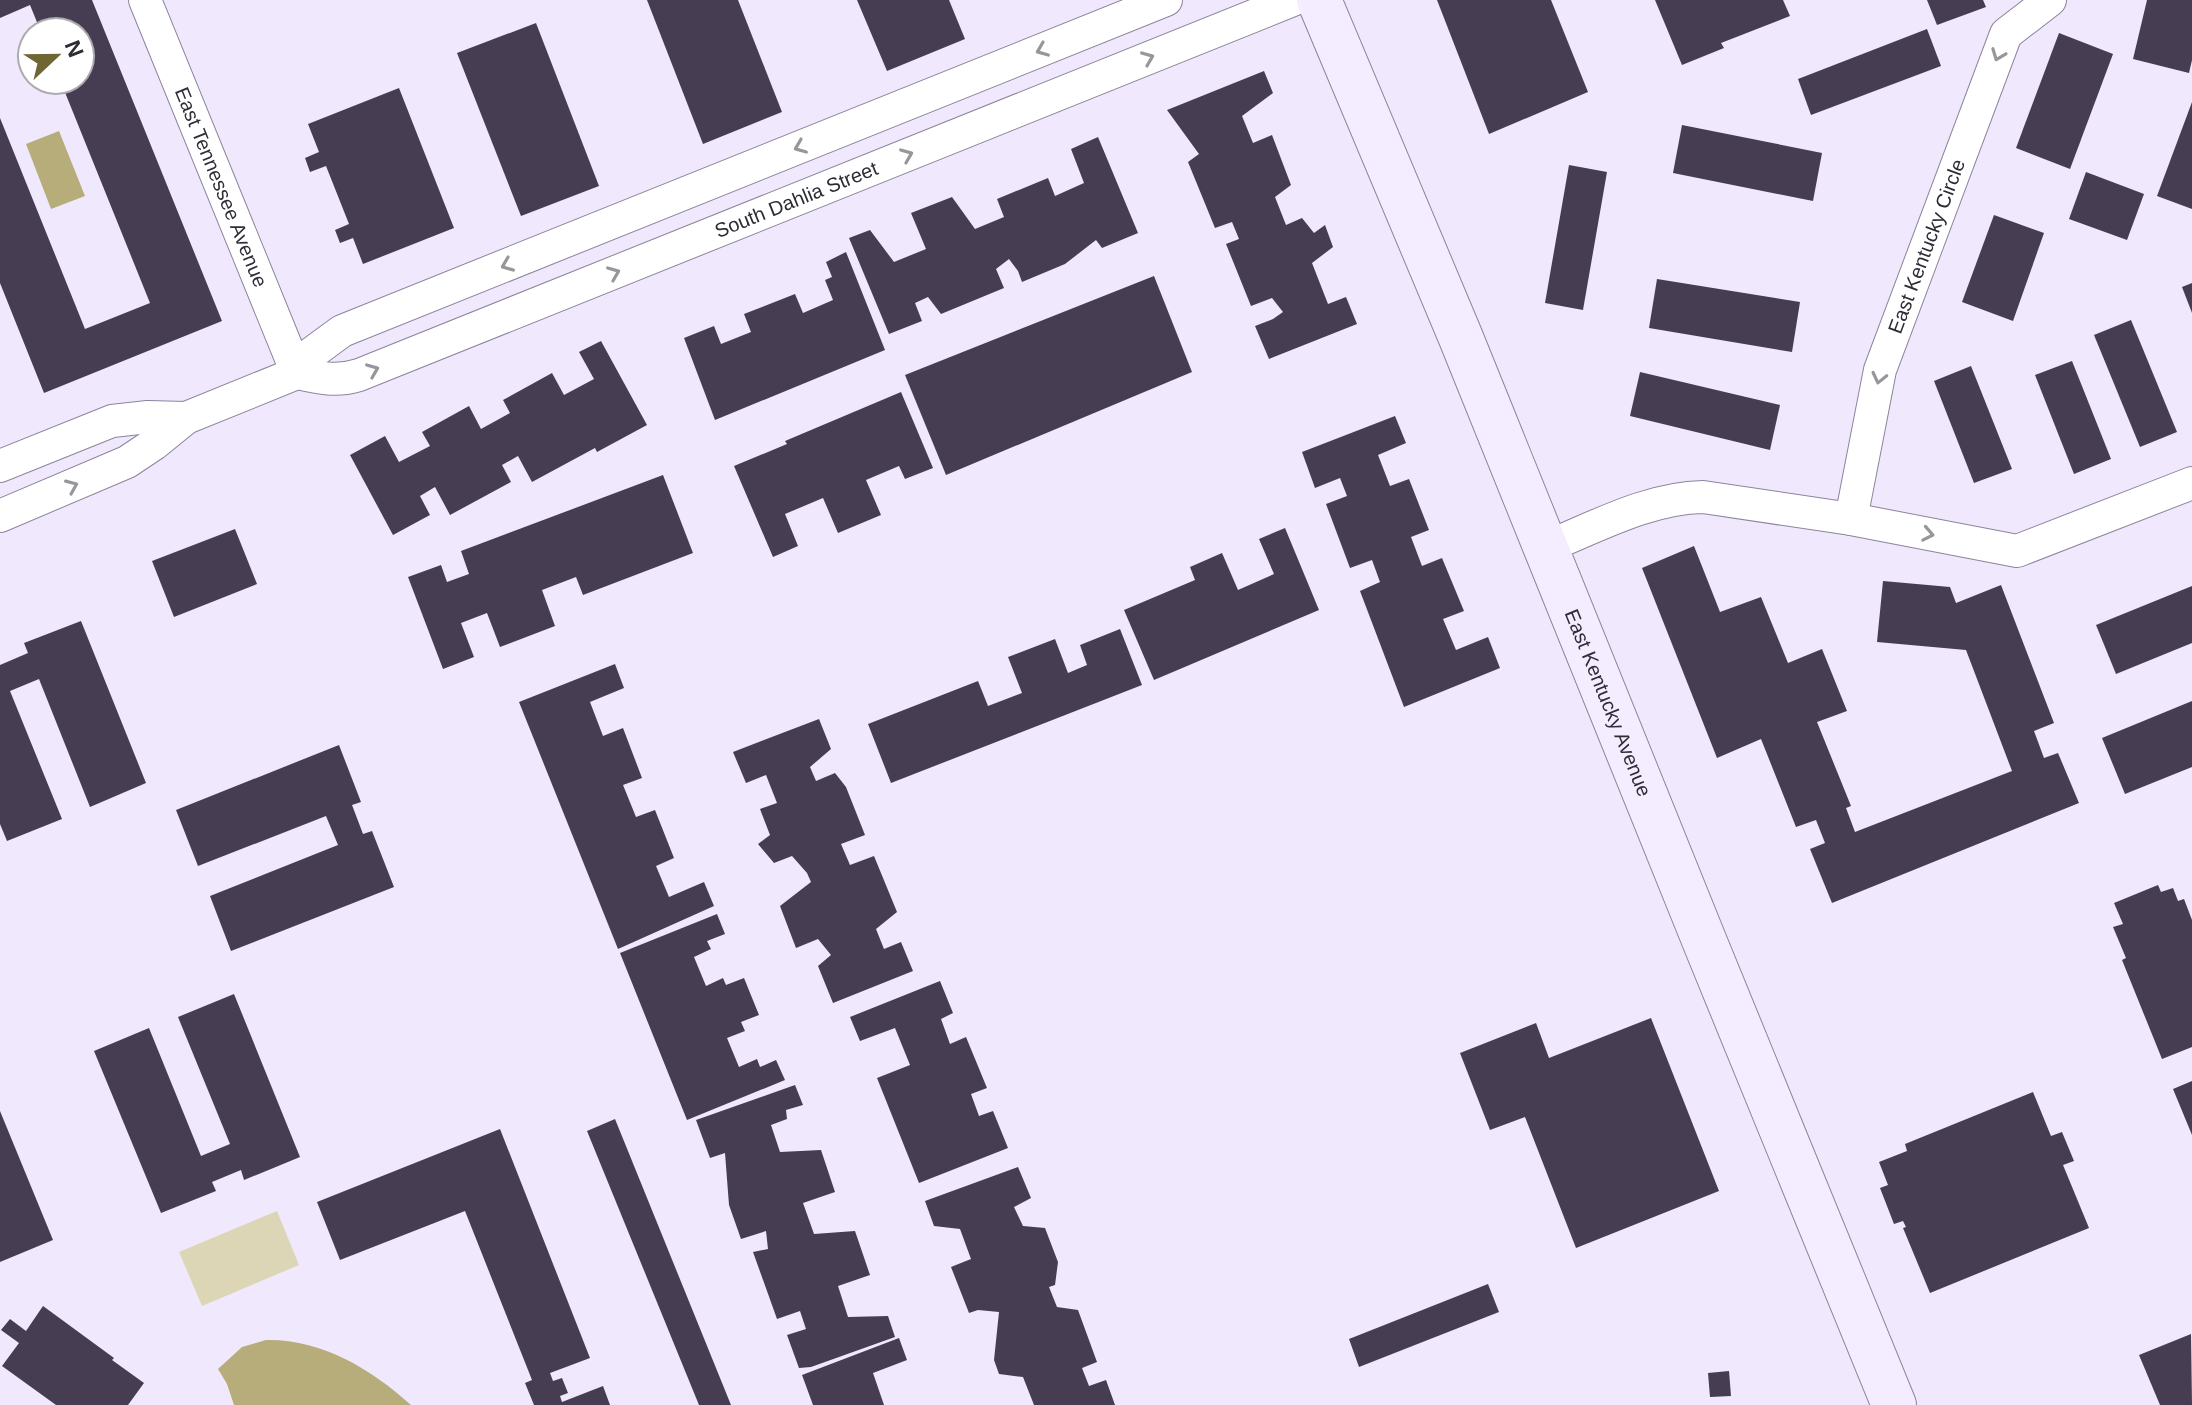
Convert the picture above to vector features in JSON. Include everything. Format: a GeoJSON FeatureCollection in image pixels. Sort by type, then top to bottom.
{"type":"FeatureCollection","features":[{"type":"Feature","properties":{"kind":"street","name":"East Tennessee Avenue"},"geometry":{"type":"LineString","coordinates":[[145,0],[297,373]]}},
{"type":"Feature","properties":{"kind":"street"},"geometry":{"type":"LineString","coordinates":[[0,516],[127,462],[186,418],[297,373],[312,353],[342,331],[1166,0]]}},
{"type":"Feature","properties":{"kind":"street","name":"South Dahlia Street"},"geometry":{"type":"LineString","coordinates":[[297,373],[332,380],[359,375],[1293,0]]}},
{"type":"Feature","properties":{"kind":"street","name":"East Kentucky Avenue"},"geometry":{"type":"LineString","coordinates":[[1319,0],[1461,338],[1894,1405]]}},
{"type":"Feature","properties":{"kind":"street","name":"East Kentucky Circle"},"geometry":{"type":"LineString","coordinates":[[1851,519],[1880,370],[2000,49],[2006,34],[2050,0]]}},
{"type":"Feature","properties":{"kind":"street"},"geometry":{"type":"LineString","coordinates":[[0,466],[112,421],[148,417],[186,418]]}},
{"type":"Feature","properties":{"kind":"street"},"geometry":{"type":"LineString","coordinates":[[1546,547],[1637,510],[1682,497],[1703,497],[1851,519],[2017,551],[2192,483]]}},
{"type":"Feature","properties":{"kind":"shaded area"},"geometry":{"type":"Polygon","coordinates":[[[59,131],[85,196],[51,209],[26,144],[59,131]]]}},
{"type":"Feature","properties":{"kind":"shaded area"},"geometry":{"type":"Polygon","coordinates":[[[277,1211],[299,1265],[202,1306],[179,1252],[277,1211]]]}},
{"type":"Feature","properties":{"kind":"shaded area"},"geometry":{"type":"Polygon","coordinates":[[[266,1340],[307,1345],[344,1359],[362,1368],[411,1405],[234,1405],[218,1369],[242,1347],[266,1340]]]}},
{"type":"Feature","properties":{"kind":"building"},"geometry":{"type":"Polygon","coordinates":[[[0,0],[92,0],[222,321],[44,393],[0,283],[0,118],[85,329],[150,303],[66,96],[96,96],[96,16],[34,16],[30,5],[0,18],[0,0]]]}},
{"type":"Feature","properties":{"kind":"building"},"geometry":{"type":"Polygon","coordinates":[[[647,0],[738,0],[782,112],[703,144],[647,0]]]}},
{"type":"Feature","properties":{"kind":"building"},"geometry":{"type":"Polygon","coordinates":[[[857,0],[949,0],[965,39],[887,71],[857,0]]]}},
{"type":"Feature","properties":{"kind":"building"},"geometry":{"type":"Polygon","coordinates":[[[1437,0],[1551,0],[1588,92],[1489,134],[1437,0]]]}},
{"type":"Feature","properties":{"kind":"building"},"geometry":{"type":"Polygon","coordinates":[[[1655,0],[1783,0],[1790,16],[1721,43],[1724,48],[1682,65],[1655,0]]]}},
{"type":"Feature","properties":{"kind":"building"},"geometry":{"type":"Polygon","coordinates":[[[1927,0],[1983,0],[1986,7],[1937,25],[1927,0]]]}},
{"type":"Feature","properties":{"kind":"building"},"geometry":{"type":"Polygon","coordinates":[[[2147,0],[2192,0],[2192,60],[2189,73],[2133,59],[2147,0]]]}},
{"type":"Feature","properties":{"kind":"building"},"geometry":{"type":"Polygon","coordinates":[[[536,23],[599,186],[521,216],[457,53],[536,23]]]}},
{"type":"Feature","properties":{"kind":"building"},"geometry":{"type":"Polygon","coordinates":[[[1927,29],[1941,66],[1811,115],[1798,79],[1927,29]]]}},
{"type":"Feature","properties":{"kind":"building"},"geometry":{"type":"Polygon","coordinates":[[[2059,33],[2113,54],[2070,169],[2016,148],[2059,33]]]}},
{"type":"Feature","properties":{"kind":"building"},"geometry":{"type":"Polygon","coordinates":[[[1264,71],[1273,93],[1242,116],[1253,143],[1272,135],[1291,185],[1275,197],[1286,225],[1302,218],[1314,233],[1325,225],[1333,247],[1312,263],[1328,304],[1346,297],[1357,324],[1269,359],[1255,326],[1283,312],[1272,298],[1251,306],[1226,244],[1239,239],[1232,222],[1215,228],[1188,162],[1199,154],[1167,110],[1264,71]]]}},
{"type":"Feature","properties":{"kind":"building"},"geometry":{"type":"Polygon","coordinates":[[[399,88],[454,228],[363,264],[353,238],[340,243],[335,230],[349,224],[326,166],[310,172],[305,158],[319,152],[308,124],[399,88]]]}},
{"type":"Feature","properties":{"kind":"building"},"geometry":{"type":"Polygon","coordinates":[[[2192,102],[2192,209],[2157,196],[2192,102]]]}},
{"type":"Feature","properties":{"kind":"building"},"geometry":{"type":"Polygon","coordinates":[[[1682,125],[1822,153],[1813,201],[1673,173],[1682,125]]]}},
{"type":"Feature","properties":{"kind":"building"},"geometry":{"type":"Polygon","coordinates":[[[1098,137],[1138,233],[1102,248],[1096,240],[1065,264],[1022,282],[1009,259],[996,269],[1004,288],[941,314],[928,297],[915,303],[922,321],[889,334],[849,238],[870,230],[894,262],[926,249],[911,213],[952,197],[975,229],[1004,217],[997,199],[1048,178],[1055,196],[1084,183],[1071,149],[1098,137]]]}},
{"type":"Feature","properties":{"kind":"building"},"geometry":{"type":"Polygon","coordinates":[[[1569,165],[1607,172],[1583,310],[1545,303],[1569,165]]]}},
{"type":"Feature","properties":{"kind":"building"},"geometry":{"type":"Polygon","coordinates":[[[2086,172],[2144,194],[2127,240],[2069,219],[2086,172]]]}},
{"type":"Feature","properties":{"kind":"building"},"geometry":{"type":"Polygon","coordinates":[[[1994,215],[2044,233],[2013,321],[1962,302],[1994,215]]]}},
{"type":"Feature","properties":{"kind":"building"},"geometry":{"type":"Polygon","coordinates":[[[846,252],[885,350],[715,420],[684,338],[714,326],[721,344],[751,332],[744,314],[795,294],[803,313],[833,300],[825,280],[832,277],[826,262],[846,252]]]}},
{"type":"Feature","properties":{"kind":"building"},"geometry":{"type":"Polygon","coordinates":[[[1154,276],[1192,372],[946,475],[905,375],[1154,276]]]}},
{"type":"Feature","properties":{"kind":"building"},"geometry":{"type":"Polygon","coordinates":[[[1657,279],[1800,302],[1792,352],[1649,328],[1657,279]]]}},
{"type":"Feature","properties":{"kind":"building"},"geometry":{"type":"Polygon","coordinates":[[[2192,283],[2192,313],[2182,287],[2192,283]]]}},
{"type":"Feature","properties":{"kind":"building"},"geometry":{"type":"Polygon","coordinates":[[[2131,320],[2177,432],[2140,447],[2094,335],[2131,320]]]}},
{"type":"Feature","properties":{"kind":"building"},"geometry":{"type":"Polygon","coordinates":[[[601,341],[647,425],[597,452],[595,448],[532,482],[518,456],[502,465],[511,482],[450,515],[435,487],[420,496],[430,515],[393,535],[350,455],[385,436],[399,462],[430,446],[422,432],[469,406],[481,429],[510,413],[503,400],[552,373],[564,395],[594,379],[579,352],[601,341]]]}},
{"type":"Feature","properties":{"kind":"building"},"geometry":{"type":"Polygon","coordinates":[[[2072,361],[2111,459],[2074,474],[2035,375],[2072,361]]]}},
{"type":"Feature","properties":{"kind":"building"},"geometry":{"type":"Polygon","coordinates":[[[1971,366],[2012,469],[1974,483],[1934,381],[1971,366]]]}},
{"type":"Feature","properties":{"kind":"building"},"geometry":{"type":"Polygon","coordinates":[[[1640,372],[1780,405],[1770,450],[1630,416],[1640,372]]]}},
{"type":"Feature","properties":{"kind":"building"},"geometry":{"type":"Polygon","coordinates":[[[901,392],[933,468],[905,479],[899,466],[866,480],[881,515],[838,533],[823,498],[785,514],[798,546],[773,557],[734,466],[901,392]]]}},
{"type":"Feature","properties":{"kind":"building"},"geometry":{"type":"Polygon","coordinates":[[[1395,416],[1406,443],[1378,455],[1390,486],[1409,479],[1429,530],[1411,537],[1422,566],[1442,558],[1464,611],[1443,619],[1456,650],[1488,637],[1500,668],[1404,707],[1360,591],[1380,582],[1372,560],[1350,568],[1326,504],[1347,496],[1340,478],[1315,488],[1302,452],[1395,416]]]}},
{"type":"Feature","properties":{"kind":"building"},"geometry":{"type":"Polygon","coordinates":[[[663,475],[693,553],[583,595],[576,577],[542,590],[555,626],[500,647],[487,613],[461,623],[474,657],[443,669],[408,577],[441,565],[447,582],[469,574],[461,551],[663,475]]]}},
{"type":"Feature","properties":{"kind":"building"},"geometry":{"type":"Polygon","coordinates":[[[1285,528],[1319,610],[1154,680],[1124,610],[1195,580],[1190,567],[1222,553],[1238,590],[1274,574],[1259,539],[1285,528]]]}},
{"type":"Feature","properties":{"kind":"building"},"geometry":{"type":"Polygon","coordinates":[[[235,529],[257,584],[174,617],[152,561],[235,529]]]}},
{"type":"Feature","properties":{"kind":"building"},"geometry":{"type":"Polygon","coordinates":[[[1694,546],[1720,612],[1761,597],[1788,663],[1822,649],[1847,711],[1817,722],[1851,806],[1846,808],[1855,832],[2012,771],[1966,650],[1877,642],[1883,581],[1950,587],[1956,603],[2001,585],[2054,723],[2034,731],[2044,758],[2058,753],[2079,803],[1832,903],[1810,849],[1825,843],[1816,820],[1796,827],[1761,739],[1717,758],[1642,568],[1694,546]]]}},
{"type":"Feature","properties":{"kind":"building"},"geometry":{"type":"Polygon","coordinates":[[[2192,586],[2192,643],[2116,674],[2096,625],[2192,586]]]}},
{"type":"Feature","properties":{"kind":"building"},"geometry":{"type":"Polygon","coordinates":[[[81,621],[146,783],[90,807],[39,679],[10,691],[62,819],[7,841],[0,824],[0,665],[28,653],[24,643],[81,621]]]}},
{"type":"Feature","properties":{"kind":"building"},"geometry":{"type":"Polygon","coordinates":[[[1120,629],[1142,685],[891,783],[868,724],[978,681],[988,706],[1022,693],[1008,657],[1055,639],[1068,673],[1087,665],[1080,645],[1120,629]]]}},
{"type":"Feature","properties":{"kind":"building"},"geometry":{"type":"Polygon","coordinates":[[[615,664],[624,688],[590,702],[603,736],[623,728],[642,778],[623,785],[636,817],[655,810],[674,858],[656,866],[669,897],[704,882],[714,906],[618,949],[519,702],[615,664]]]}},
{"type":"Feature","properties":{"kind":"building"},"geometry":{"type":"Polygon","coordinates":[[[2192,701],[2192,767],[2125,794],[2102,738],[2192,701]]]}},
{"type":"Feature","properties":{"kind":"building"},"geometry":{"type":"Polygon","coordinates":[[[819,719],[831,749],[810,767],[816,781],[835,773],[846,787],[865,835],[841,844],[850,865],[874,856],[897,912],[876,929],[884,949],[901,942],[913,971],[833,1003],[818,966],[831,955],[818,939],[796,948],[780,906],[811,882],[792,856],[774,863],[758,844],[770,835],[760,809],[777,803],[766,775],[746,783],[733,752],[819,719]]]}},
{"type":"Feature","properties":{"kind":"building"},"geometry":{"type":"Polygon","coordinates":[[[339,745],[361,802],[352,805],[363,834],[372,831],[394,887],[231,951],[210,896],[338,845],[326,816],[198,866],[176,810],[339,745]]]}},
{"type":"Feature","properties":{"kind":"building"},"geometry":{"type":"Polygon","coordinates":[[[2158,885],[2161,892],[2173,888],[2178,901],[2184,899],[2192,920],[2192,1047],[2162,1059],[2122,960],[2126,958],[2113,927],[2123,924],[2114,903],[2158,885]]]}},
{"type":"Feature","properties":{"kind":"building"},"geometry":{"type":"Polygon","coordinates":[[[717,914],[725,934],[707,941],[711,949],[694,957],[706,986],[723,978],[726,985],[744,978],[759,1015],[741,1022],[745,1031],[727,1038],[739,1067],[757,1059],[760,1067],[776,1060],[785,1080],[687,1120],[620,953],[717,914]]]}},
{"type":"Feature","properties":{"kind":"building"},"geometry":{"type":"Polygon","coordinates":[[[940,981],[953,1013],[941,1019],[950,1044],[966,1037],[987,1088],[971,1094],[979,1116],[993,1111],[1008,1148],[919,1183],[877,1078],[910,1065],[895,1028],[860,1041],[850,1017],[940,981]]]}},
{"type":"Feature","properties":{"kind":"building"},"geometry":{"type":"Polygon","coordinates":[[[234,994],[300,1157],[244,1180],[241,1170],[212,1182],[216,1191],[161,1213],[94,1051],[149,1028],[201,1156],[230,1144],[178,1017],[234,994]]]}},
{"type":"Feature","properties":{"kind":"building"},"geometry":{"type":"Polygon","coordinates":[[[1651,1018],[1719,1191],[1576,1248],[1525,1117],[1490,1130],[1460,1053],[1536,1023],[1549,1058],[1651,1018]]]}},
{"type":"Feature","properties":{"kind":"building"},"geometry":{"type":"Polygon","coordinates":[[[2192,1081],[2192,1135],[2173,1089],[2192,1081]]]}},
{"type":"Feature","properties":{"kind":"building"},"geometry":{"type":"Polygon","coordinates":[[[795,1085],[803,1105],[786,1110],[787,1119],[771,1125],[780,1152],[821,1150],[835,1192],[803,1203],[814,1234],[855,1231],[870,1275],[838,1286],[848,1317],[888,1316],[895,1337],[811,1367],[799,1368],[787,1335],[806,1329],[800,1311],[777,1319],[753,1252],[768,1249],[766,1231],[741,1239],[729,1205],[725,1153],[710,1158],[696,1120],[795,1085]]]}},
{"type":"Feature","properties":{"kind":"building"},"geometry":{"type":"Polygon","coordinates":[[[2033,1092],[2051,1136],[2062,1132],[2074,1161],[2063,1165],[2089,1228],[1930,1293],[1903,1228],[1906,1227],[1903,1221],[1894,1224],[1880,1188],[1888,1185],[1879,1162],[1907,1151],[1905,1144],[2033,1092]]]}},
{"type":"Feature","properties":{"kind":"building"},"geometry":{"type":"Polygon","coordinates":[[[0,1111],[53,1240],[0,1262],[0,1111]]]}},
{"type":"Feature","properties":{"kind":"building"},"geometry":{"type":"Polygon","coordinates":[[[615,1119],[731,1405],[699,1405],[587,1131],[615,1119]]]}},
{"type":"Feature","properties":{"kind":"building"},"geometry":{"type":"Polygon","coordinates":[[[500,1129],[590,1358],[550,1373],[553,1381],[562,1378],[568,1393],[560,1396],[562,1402],[603,1386],[610,1405],[534,1405],[525,1383],[532,1380],[465,1211],[340,1260],[317,1202],[500,1129]]]}},
{"type":"Feature","properties":{"kind":"building"},"geometry":{"type":"Polygon","coordinates":[[[1018,1167],[1031,1198],[1014,1207],[1023,1226],[1045,1228],[1058,1262],[1055,1285],[1049,1287],[1057,1307],[1078,1310],[1097,1362],[1082,1368],[1089,1386],[1106,1380],[1115,1405],[1034,1405],[1023,1377],[999,1374],[994,1360],[999,1312],[978,1310],[969,1313],[951,1267],[971,1259],[960,1229],[934,1226],[925,1201],[1018,1167]]]}},
{"type":"Feature","properties":{"kind":"building"},"geometry":{"type":"Polygon","coordinates":[[[1488,1284],[1499,1312],[1359,1367],[1349,1339],[1488,1284]]]}},
{"type":"Feature","properties":{"kind":"building"},"geometry":{"type":"Polygon","coordinates":[[[43,1306],[144,1383],[128,1405],[56,1405],[2,1366],[19,1343],[1,1330],[10,1319],[26,1331],[43,1306]]]}},
{"type":"Feature","properties":{"kind":"building"},"geometry":{"type":"Polygon","coordinates":[[[2191,1334],[2192,1405],[2160,1405],[2139,1355],[2191,1334]]]}},
{"type":"Feature","properties":{"kind":"building"},"geometry":{"type":"Polygon","coordinates":[[[899,1338],[907,1360],[873,1373],[884,1405],[813,1405],[802,1375],[899,1338]]]}},
{"type":"Feature","properties":{"kind":"building"},"geometry":{"type":"Polygon","coordinates":[[[1729,1371],[1731,1396],[1710,1397],[1708,1373],[1729,1371]]]}}]}
